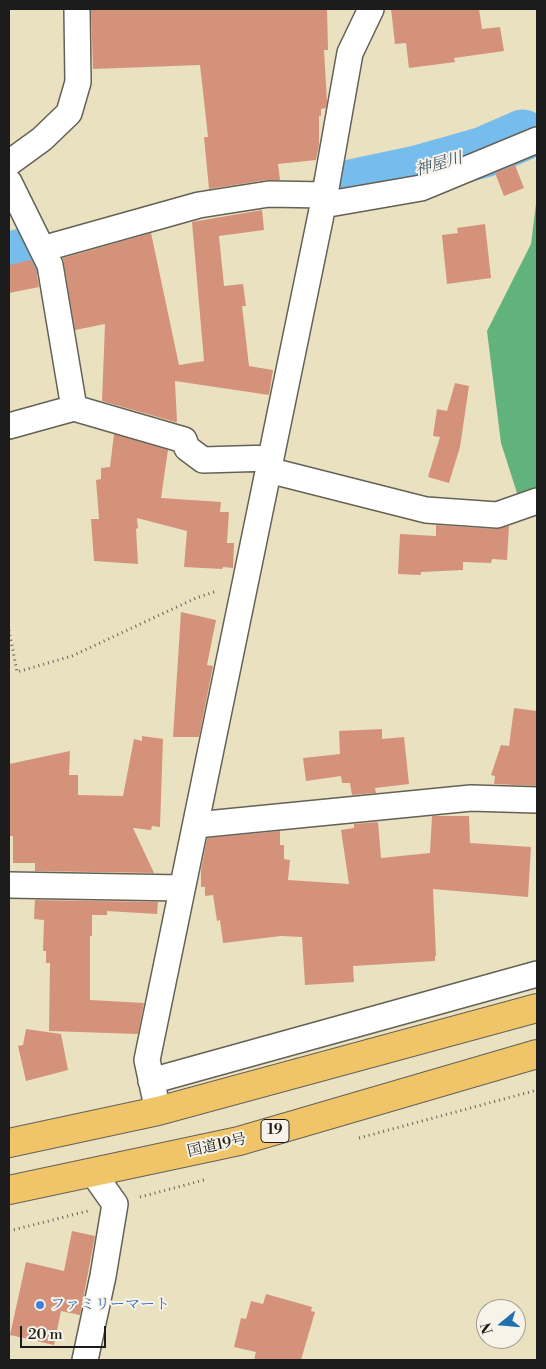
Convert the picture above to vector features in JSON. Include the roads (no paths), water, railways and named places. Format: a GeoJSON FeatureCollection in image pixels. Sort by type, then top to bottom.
{"type":"FeatureCollection","features":[{"type":"Feature","properties":{"kind":"highway"},"geometry":{"type":"LineString","coordinates":[[9,1143],[158,1111],[537,1008]]}},
{"type":"Feature","properties":{"kind":"highway","name":"国道19号"},"geometry":{"type":"LineString","coordinates":[[9,1190],[239,1141],[537,1054]]}},
{"type":"Feature","properties":{"kind":"street"},"geometry":{"type":"LineString","coordinates":[[9,163],[42,138],[68,113],[78,82],[77,9]]}},
{"type":"Feature","properties":{"kind":"street"},"geometry":{"type":"LineString","coordinates":[[158,1111],[147,1060],[324,200],[350,53],[371,9]]}},
{"type":"Feature","properties":{"kind":"street"},"geometry":{"type":"LineString","coordinates":[[42,249],[199,205],[269,194],[324,200],[421,188],[537,140]]}},
{"type":"Feature","properties":{"kind":"street"},"geometry":{"type":"LineString","coordinates":[[9,182],[50,266],[74,408]]}},
{"type":"Feature","properties":{"kind":"street"},"geometry":{"type":"LineString","coordinates":[[9,426],[74,408],[184,440],[186,448],[203,460],[269,464],[426,510],[497,515],[537,501]]}},
{"type":"Feature","properties":{"kind":"street"},"geometry":{"type":"LineString","coordinates":[[196,825],[471,798],[537,800]]}},
{"type":"Feature","properties":{"kind":"street"},"geometry":{"type":"LineString","coordinates":[[9,885],[182,888]]}},
{"type":"Feature","properties":{"kind":"street"},"geometry":{"type":"LineString","coordinates":[[151,1081],[537,974]]}},
{"type":"Feature","properties":{"kind":"street"},"geometry":{"type":"LineString","coordinates":[[85,1360],[103,1276],[115,1204],[93,1173]]}},
{"type":"Feature","properties":{"kind":"waterway","name":"神屋川"},"geometry":{"type":"LineString","coordinates":[[337,188],[417,171],[484,152],[523,135]]}},
{"type":"Feature","properties":{"kind":"waterway","name":"神屋川"},"geometry":{"type":"LineString","coordinates":[[9,262],[21,254]]}},
{"type":"Feature","properties":{"kind":"place","name":"ファミリーマート"},"geometry":{"type":"Point","coordinates":[40,1305]}}]}
